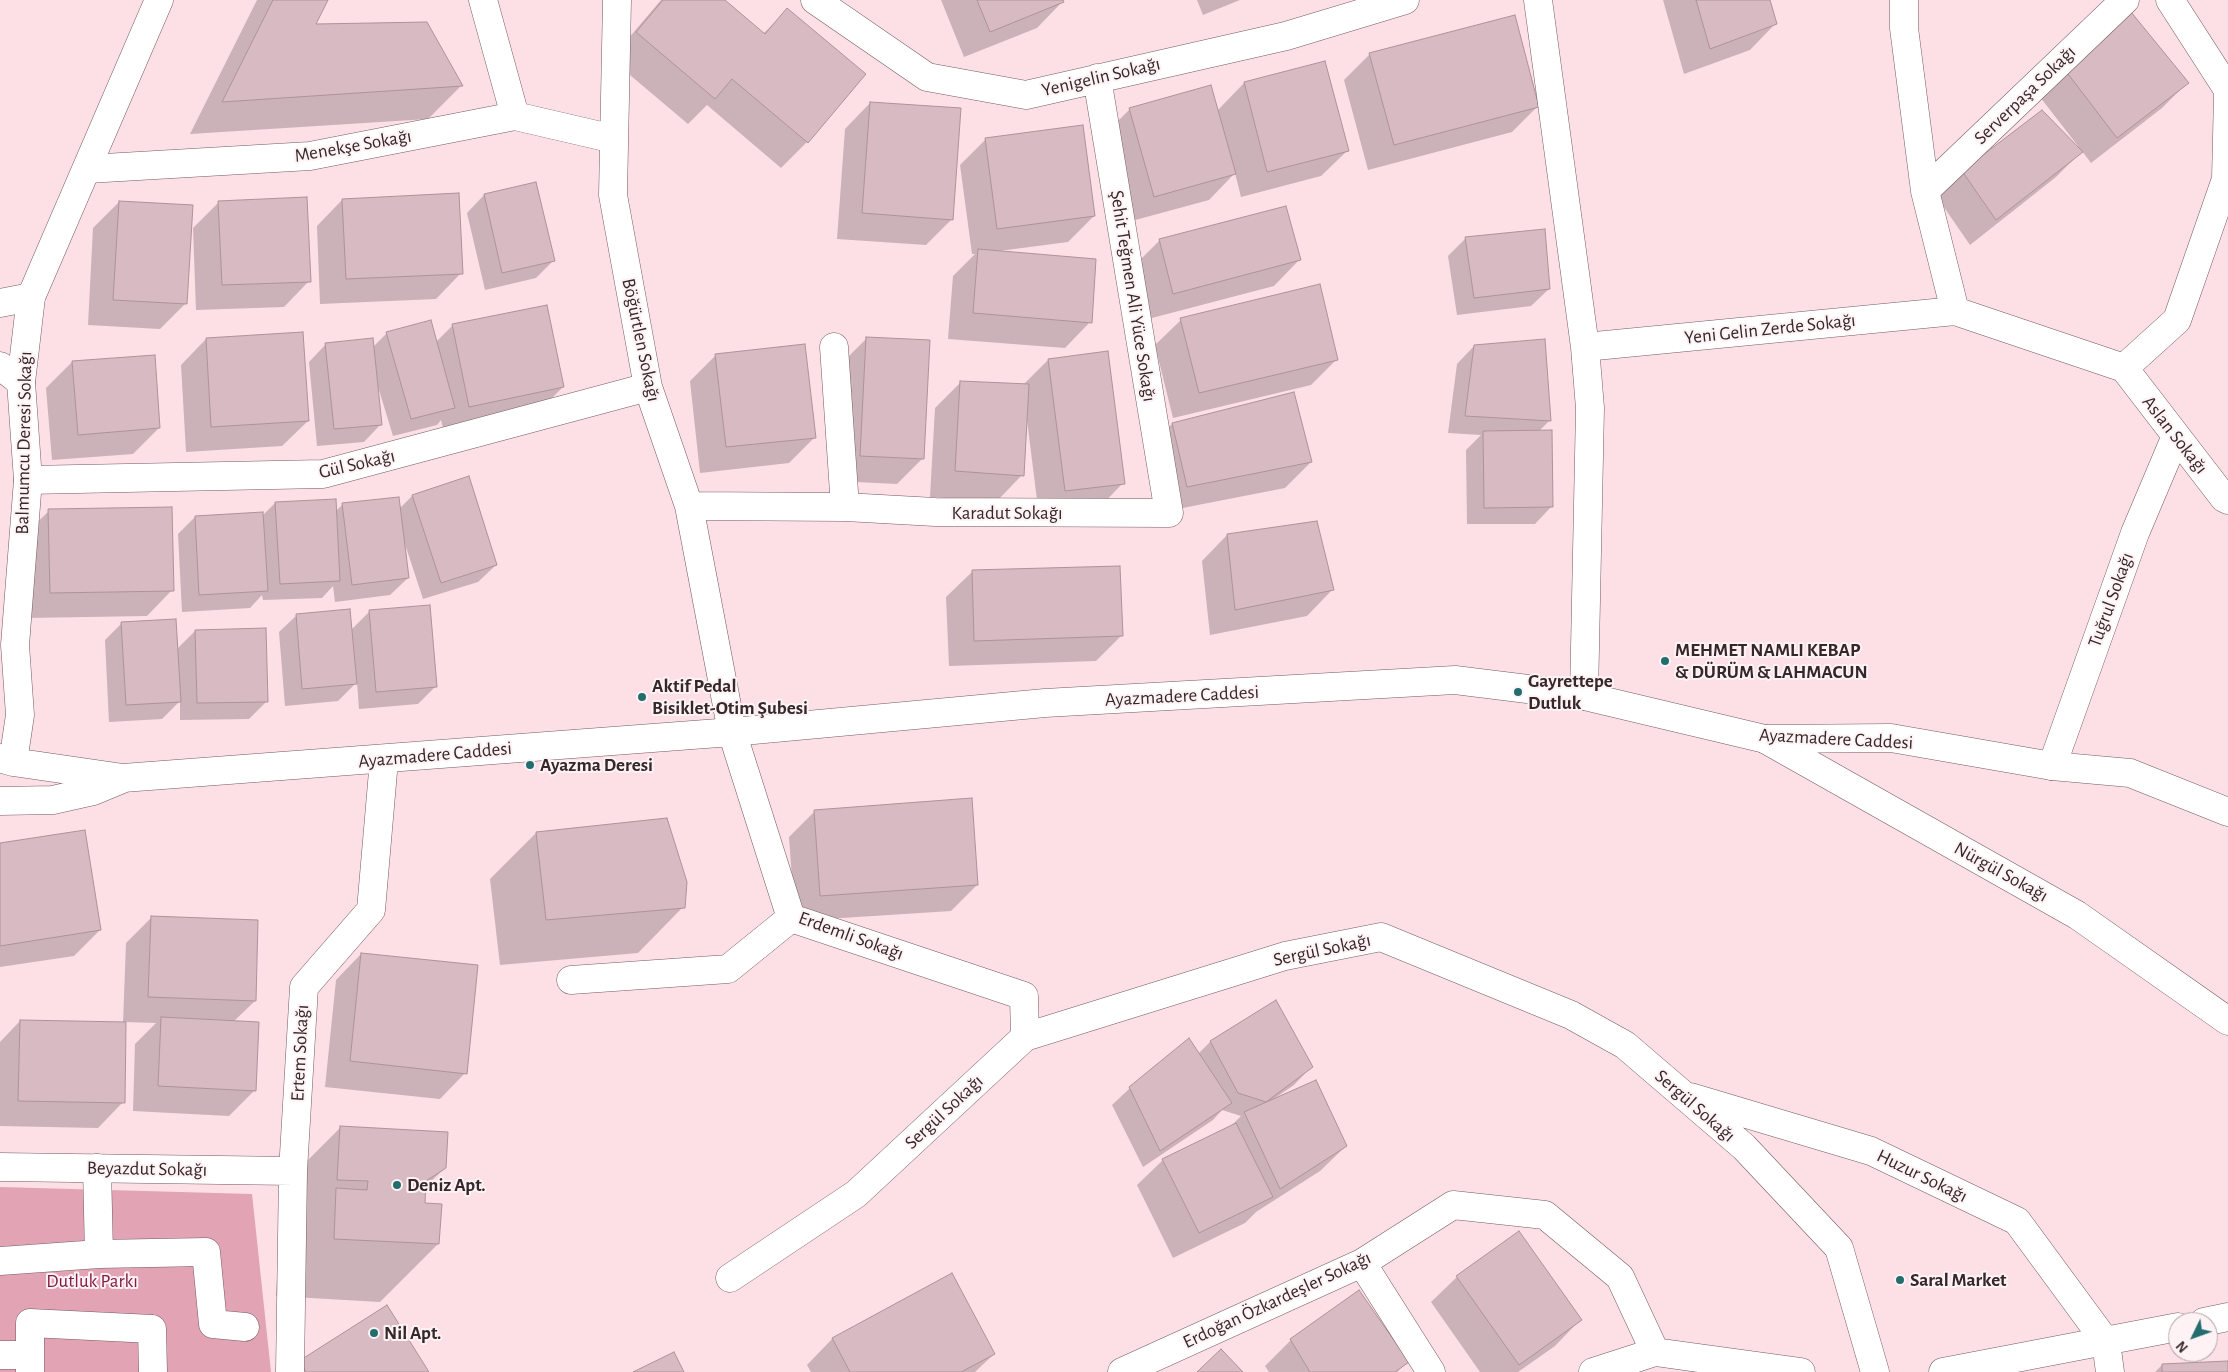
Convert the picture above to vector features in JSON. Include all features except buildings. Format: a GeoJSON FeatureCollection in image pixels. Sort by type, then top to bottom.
{"type":"FeatureCollection","features":[{"type":"Feature","properties":{"kind":"street","name":"Balmumcu Deresi Sokağı"},"geometry":{"type":"LineString","coordinates":[[6,760],[20,715],[15,644],[28,480],[10,374],[31,297],[88,169],[159,0]]}},
{"type":"Feature","properties":{"kind":"street"},"geometry":{"type":"LineString","coordinates":[[483,0],[515,116]]}},
{"type":"Feature","properties":{"kind":"street","name":"Böğürtlen Sokağı"},"geometry":{"type":"LineString","coordinates":[[617,0],[614,196],[648,387],[689,506],[732,732]]}},
{"type":"Feature","properties":{"kind":"street","name":"Yenigelin Sokağı"},"geometry":{"type":"LineString","coordinates":[[815,0],[927,77],[1026,94],[1286,36],[1405,0]]}},
{"type":"Feature","properties":{"kind":"street"},"geometry":{"type":"LineString","coordinates":[[1538,0],[1585,347],[1590,408],[1584,696]]}},
{"type":"Feature","properties":{"kind":"street"},"geometry":{"type":"LineString","coordinates":[[1904,0],[1904,28],[1925,191],[1955,311]]}},
{"type":"Feature","properties":{"kind":"street","name":"Serverpaşa Sokağı"},"geometry":{"type":"LineString","coordinates":[[1925,191],[2125,0]]}},
{"type":"Feature","properties":{"kind":"street"},"geometry":{"type":"LineString","coordinates":[[2170,0],[2228,90]]}},
{"type":"Feature","properties":{"kind":"street","name":"Şehit Teğmen Ali Yüce Sokağı"},"geometry":{"type":"LineString","coordinates":[[1097,78],[1169,513]]}},
{"type":"Feature","properties":{"kind":"street"},"geometry":{"type":"LineString","coordinates":[[2124,368],[2177,320],[2226,179],[2228,94]]}},
{"type":"Feature","properties":{"kind":"street","name":"Menekşe Sokağı"},"geometry":{"type":"LineString","coordinates":[[88,169],[310,156],[515,116],[614,139]]}},
{"type":"Feature","properties":{"kind":"street"},"geometry":{"type":"LineString","coordinates":[[0,303],[31,297]]}},
{"type":"Feature","properties":{"kind":"street","name":"Yeni Gelin Zerde Sokağı"},"geometry":{"type":"LineString","coordinates":[[1585,347],[1955,311],[2124,368]]}},
{"type":"Feature","properties":{"kind":"street"},"geometry":{"type":"LineString","coordinates":[[834,347],[845,507]]}},
{"type":"Feature","properties":{"kind":"street","name":"Aslan Sokağı"},"geometry":{"type":"LineString","coordinates":[[2124,368],[2176,436],[2227,497]]}},
{"type":"Feature","properties":{"kind":"street","name":"Gül Sokağı"},"geometry":{"type":"LineString","coordinates":[[28,480],[323,474],[648,387]]}},
{"type":"Feature","properties":{"kind":"street","name":"Tuğrul Sokağı"},"geometry":{"type":"LineString","coordinates":[[2052,766],[2135,534],[2176,436]]}},
{"type":"Feature","properties":{"kind":"street","name":"Karadut Sokağı"},"geometry":{"type":"LineString","coordinates":[[689,506],[845,507],[935,512],[1169,513]]}},
{"type":"Feature","properties":{"kind":"street"},"geometry":{"type":"LineString","coordinates":[[0,686],[15,644]]}},
{"type":"Feature","properties":{"kind":"street","name":"Ayazmadere Caddesi"},"geometry":{"type":"LineString","coordinates":[[6,760],[123,778],[384,760],[732,732],[1045,703],[1454,680],[1584,696],[1765,738],[1891,738],[2052,766],[2130,773],[2228,812]]}},
{"type":"Feature","properties":{"kind":"street","name":"Erdemli Sokağı"},"geometry":{"type":"LineString","coordinates":[[732,732],[791,918],[1024,996],[1025,1037]]}},
{"type":"Feature","properties":{"kind":"street","name":"Nürgül Sokağı"},"geometry":{"type":"LineString","coordinates":[[1765,738],[2077,915],[2228,1021]]}},
{"type":"Feature","properties":{"kind":"street","name":"Ertem Sokağı"},"geometry":{"type":"LineString","coordinates":[[290,1372],[293,1171],[304,987],[371,910],[384,760]]}},
{"type":"Feature","properties":{"kind":"street","name":"Ayazmadere Caddesi"},"geometry":{"type":"LineString","coordinates":[[0,801],[53,800],[93,791],[123,778]]}},
{"type":"Feature","properties":{"kind":"street"},"geometry":{"type":"LineString","coordinates":[[571,980],[728,969],[791,918]]}},
{"type":"Feature","properties":{"kind":"street","name":"Sergül Sokağı"},"geometry":{"type":"LineString","coordinates":[[730,1278],[856,1194],[1025,1037],[1285,956],[1381,938],[1571,1015],[1625,1045],[1744,1147],[1839,1248],[1875,1372]]}},
{"type":"Feature","properties":{"kind":"street","name":"Huzur Sokağı"},"geometry":{"type":"LineString","coordinates":[[1681,1094],[1871,1151],[2017,1221],[2106,1342]]}},
{"type":"Feature","properties":{"kind":"street","name":"Beyazdut Sokağı"},"geometry":{"type":"LineString","coordinates":[[0,1167],[293,1171]]}},
{"type":"Feature","properties":{"kind":"street"},"geometry":{"type":"LineString","coordinates":[[97,1168],[99,1254]]}},
{"type":"Feature","properties":{"kind":"street","name":"Erdoğan Özkardeşler Sokağı"},"geometry":{"type":"LineString","coordinates":[[1122,1372],[1362,1263],[1453,1205],[1545,1215],[1620,1277],[1655,1352]]}},
{"type":"Feature","properties":{"kind":"street"},"geometry":{"type":"LineString","coordinates":[[0,1261],[99,1254],[206,1252],[213,1324],[245,1327]]}},
{"type":"Feature","properties":{"kind":"street"},"geometry":{"type":"LineString","coordinates":[[1362,1263],[1431,1372]]}},
{"type":"Feature","properties":{"kind":"street"},"geometry":{"type":"LineString","coordinates":[[0,1355],[30,1363],[30,1323],[152,1329],[153,1372]]}},
{"type":"Feature","properties":{"kind":"street"},"geometry":{"type":"LineString","coordinates":[[1943,1372],[2168,1329]]}},
{"type":"Feature","properties":{"kind":"street"},"geometry":{"type":"LineString","coordinates":[[2106,1342],[2110,1372]]}},
{"type":"Feature","properties":{"kind":"street"},"geometry":{"type":"LineString","coordinates":[[1593,1372],[1655,1352],[1802,1372]]}},
{"type":"Feature","properties":{"kind":"green space","name":"Dutluk Parkı"},"geometry":{"type":"Polygon","coordinates":[[[0,1187],[252,1194],[271,1372],[0,1372],[0,1187]]]}},
{"type":"Feature","properties":{"kind":"place","name":"MEHMET NAMLI KEBAP & DÜRÜM & LAHMACUN"},"geometry":{"type":"Point","coordinates":[1665,661]}},
{"type":"Feature","properties":{"kind":"place","name":"Gayrettepe Dutluk"},"geometry":{"type":"Point","coordinates":[1518,692]}},
{"type":"Feature","properties":{"kind":"place","name":"Aktif Pedal Bisiklet-Otim Şubesi"},"geometry":{"type":"Point","coordinates":[642,697]}},
{"type":"Feature","properties":{"kind":"place","name":"Ayazma Deresi"},"geometry":{"type":"Point","coordinates":[530,765]}},
{"type":"Feature","properties":{"kind":"place","name":"Deniz Apt."},"geometry":{"type":"Point","coordinates":[397,1185]}},
{"type":"Feature","properties":{"kind":"place","name":"Saral Market"},"geometry":{"type":"Point","coordinates":[1900,1280]}},
{"type":"Feature","properties":{"kind":"place","name":"Nil Apt."},"geometry":{"type":"Point","coordinates":[374,1333]}}]}
